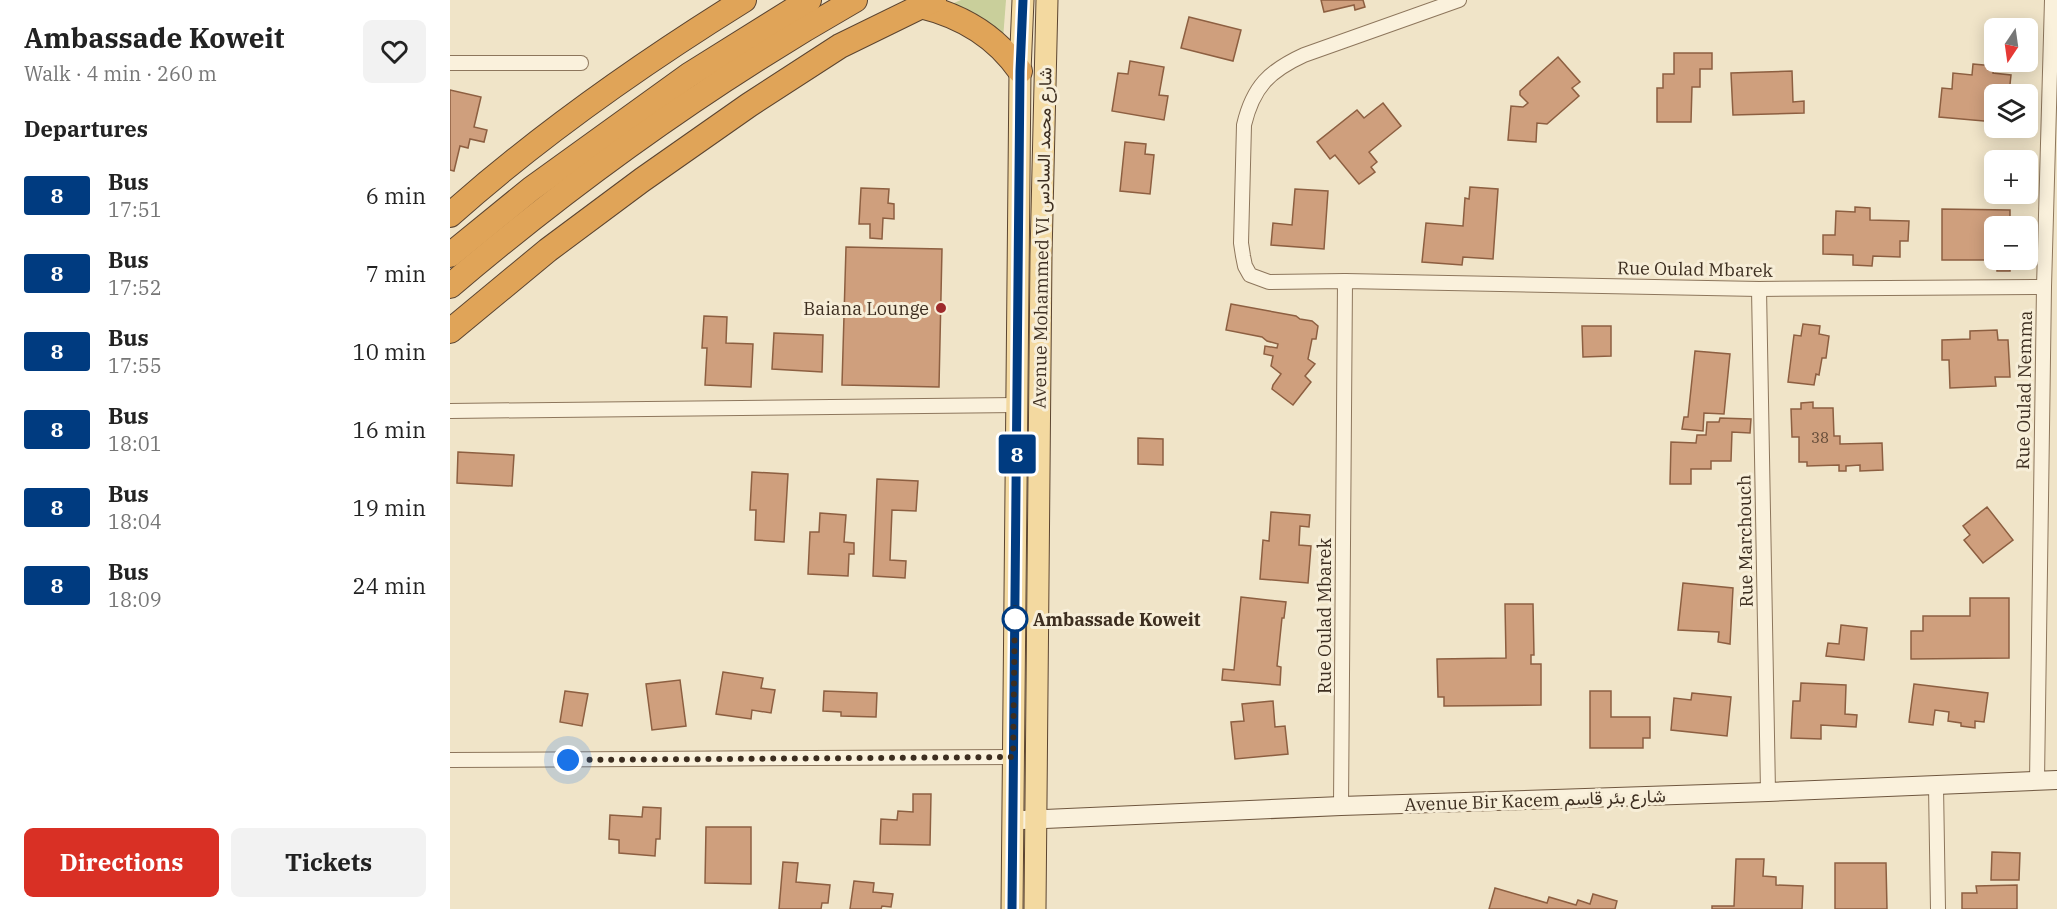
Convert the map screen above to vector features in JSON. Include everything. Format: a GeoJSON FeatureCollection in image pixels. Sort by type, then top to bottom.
{"type":"FeatureCollection","features":[{"type":"Feature","properties":{"kind":"highway"},"geometry":{"type":"LineString","coordinates":[[450,215],[567,119],[614,85],[744,0]]}},
{"type":"Feature","properties":{"kind":"highway"},"geometry":{"type":"LineString","coordinates":[[450,255],[531,189],[689,75],[809,0]]}},
{"type":"Feature","properties":{"kind":"highway"},"geometry":{"type":"LineString","coordinates":[[450,286],[514,232],[630,145],[807,27],[855,0]]}},
{"type":"Feature","properties":{"kind":"highway"},"geometry":{"type":"LineString","coordinates":[[450,331],[557,243],[749,105],[840,46],[928,3],[978,29],[1000,47],[1020,71]]}},
{"type":"Feature","properties":{"kind":"main road","name":"Avenue Mohammed VI شارع محمد السادس"},"geometry":{"type":"LineString","coordinates":[[1012,909],[1020,71],[1023,0]]}},
{"type":"Feature","properties":{"kind":"main road","name":"Avenue Mohammed VI شارع محمد السادس"},"geometry":{"type":"LineString","coordinates":[[1035,909],[1041,244],[1047,0]]}},
{"type":"Feature","properties":{"kind":"street","name":"Rue Oulad Mbarek"},"geometry":{"type":"LineString","coordinates":[[1459,0],[1304,55],[1269,75],[1256,92],[1248,108],[1244,125],[1241,243],[1245,266],[1250,275],[1269,282],[1345,281],[1759,289],[2044,287]]}},
{"type":"Feature","properties":{"kind":"street","name":"Rue Oulad Nemma"},"geometry":{"type":"LineString","coordinates":[[2037,781],[2044,287],[2052,0]]}},
{"type":"Feature","properties":{"kind":"street"},"geometry":{"type":"LineString","coordinates":[[450,63],[581,63]]}},
{"type":"Feature","properties":{"kind":"street","name":"Rue Oulad Mbarek"},"geometry":{"type":"LineString","coordinates":[[1341,806],[1345,281]]}},
{"type":"Feature","properties":{"kind":"street","name":"Rue Marchouch"},"geometry":{"type":"LineString","coordinates":[[1759,289],[1768,792]]}},
{"type":"Feature","properties":{"kind":"street"},"geometry":{"type":"LineString","coordinates":[[450,411],[1017,405]]}},
{"type":"Feature","properties":{"kind":"street"},"geometry":{"type":"LineString","coordinates":[[450,760],[1013,757]]}},
{"type":"Feature","properties":{"kind":"street","name":"Avenue Bir Kacem شارع بئر قاسم"},"geometry":{"type":"LineString","coordinates":[[1012,821],[1341,806],[2057,780]]}},
{"type":"Feature","properties":{"kind":"street"},"geometry":{"type":"LineString","coordinates":[[1936,786],[1938,909]]}},
{"type":"Feature","properties":{"kind":"green space"},"geometry":{"type":"Polygon","coordinates":[[[961,0],[1006,0],[1003,39],[949,5],[961,0]]]}},
{"type":"Feature","properties":{"kind":"building"},"geometry":{"type":"Polygon","coordinates":[[[1321,0],[1363,0],[1365,7],[1355,10],[1354,5],[1324,12],[1321,0]]]}},
{"type":"Feature","properties":{"kind":"building"},"geometry":{"type":"Polygon","coordinates":[[[1189,17],[1241,30],[1233,61],[1181,48],[1189,17]]]}},
{"type":"Feature","properties":{"kind":"building"},"geometry":{"type":"Polygon","coordinates":[[[1674,53],[1712,53],[1712,69],[1700,69],[1700,87],[1692,87],[1691,122],[1657,122],[1657,88],[1663,88],[1663,74],[1674,74],[1674,53]]]}},
{"type":"Feature","properties":{"kind":"building"},"geometry":{"type":"Polygon","coordinates":[[[1558,57],[1580,82],[1572,88],[1579,96],[1547,124],[1537,123],[1536,142],[1508,140],[1511,106],[1523,107],[1528,103],[1520,95],[1520,91],[1558,57]]]}},
{"type":"Feature","properties":{"kind":"building"},"geometry":{"type":"Polygon","coordinates":[[[1130,61],[1164,67],[1159,95],[1168,96],[1164,120],[1112,111],[1118,73],[1128,74],[1130,61]]]}},
{"type":"Feature","properties":{"kind":"building"},"geometry":{"type":"Polygon","coordinates":[[[1973,64],[1984,65],[1984,72],[2011,75],[2010,84],[1984,84],[1984,121],[1939,117],[1942,88],[1952,89],[1953,73],[1972,75],[1973,64]]]}},
{"type":"Feature","properties":{"kind":"building"},"geometry":{"type":"Polygon","coordinates":[[[1792,71],[1793,102],[1804,101],[1804,113],[1733,115],[1731,73],[1792,71]]]}},
{"type":"Feature","properties":{"kind":"building"},"geometry":{"type":"Polygon","coordinates":[[[450,90],[481,97],[474,127],[487,130],[484,142],[470,139],[468,148],[460,146],[454,171],[450,170],[450,90]]]}},
{"type":"Feature","properties":{"kind":"building"},"geometry":{"type":"Polygon","coordinates":[[[1383,103],[1401,126],[1369,152],[1377,162],[1371,167],[1375,172],[1359,184],[1335,155],[1330,159],[1317,142],[1357,110],[1364,118],[1383,103]]]}},
{"type":"Feature","properties":{"kind":"building"},"geometry":{"type":"Polygon","coordinates":[[[1125,142],[1146,144],[1145,154],[1154,155],[1150,194],[1120,191],[1125,142]]]}},
{"type":"Feature","properties":{"kind":"building"},"geometry":{"type":"Polygon","coordinates":[[[1470,187],[1498,189],[1493,259],[1463,257],[1462,265],[1422,262],[1426,223],[1463,226],[1465,198],[1469,199],[1470,187]]]}},
{"type":"Feature","properties":{"kind":"building"},"geometry":{"type":"Polygon","coordinates":[[[861,188],[889,189],[888,203],[894,204],[894,219],[883,218],[882,239],[870,238],[870,224],[859,224],[861,188]]]}},
{"type":"Feature","properties":{"kind":"building"},"geometry":{"type":"Polygon","coordinates":[[[1295,189],[1328,191],[1324,249],[1271,245],[1273,223],[1292,225],[1295,189]]]}},
{"type":"Feature","properties":{"kind":"building"},"geometry":{"type":"Polygon","coordinates":[[[1855,207],[1870,208],[1870,220],[1909,221],[1908,241],[1900,241],[1900,257],[1873,256],[1872,266],[1853,265],[1853,255],[1823,254],[1823,235],[1835,235],[1836,211],[1855,212],[1855,207]]]}},
{"type":"Feature","properties":{"kind":"building"},"geometry":{"type":"Polygon","coordinates":[[[1942,209],[2010,210],[2010,216],[1984,216],[1984,260],[1942,260],[1942,209]]]}},
{"type":"Feature","properties":{"kind":"building"},"geometry":{"type":"Polygon","coordinates":[[[846,247],[942,249],[939,387],[842,385],[846,247]]]}},
{"type":"Feature","properties":{"kind":"building"},"geometry":{"type":"Polygon","coordinates":[[[1231,304],[1296,316],[1312,321],[1318,326],[1316,339],[1312,339],[1308,359],[1315,364],[1305,376],[1311,382],[1293,405],[1272,389],[1281,374],[1271,366],[1273,356],[1264,354],[1265,346],[1277,348],[1278,344],[1262,337],[1226,330],[1231,304]]]}},
{"type":"Feature","properties":{"kind":"building"},"geometry":{"type":"Polygon","coordinates":[[[704,316],[727,317],[726,343],[753,344],[751,387],[705,385],[707,348],[702,348],[704,316]]]}},
{"type":"Feature","properties":{"kind":"building"},"geometry":{"type":"Polygon","coordinates":[[[1803,324],[1820,326],[1819,334],[1829,336],[1826,358],[1822,358],[1819,375],[1816,374],[1814,385],[1788,382],[1794,335],[1801,336],[1803,324]]]}},
{"type":"Feature","properties":{"kind":"building"},"geometry":{"type":"Polygon","coordinates":[[[1582,326],[1611,326],[1611,356],[1583,357],[1582,326]]]}},
{"type":"Feature","properties":{"kind":"building"},"geometry":{"type":"Polygon","coordinates":[[[1997,330],[1998,340],[2008,340],[2010,377],[1995,377],[1996,386],[1950,388],[1949,360],[1942,360],[1942,340],[1970,339],[1970,331],[1997,330]]]}},
{"type":"Feature","properties":{"kind":"building"},"geometry":{"type":"Polygon","coordinates":[[[774,333],[823,335],[822,372],[772,369],[774,333]]]}},
{"type":"Feature","properties":{"kind":"building"},"geometry":{"type":"Polygon","coordinates":[[[1695,351],[1730,354],[1724,414],[1704,413],[1703,431],[1682,429],[1684,417],[1688,417],[1695,351]]]}},
{"type":"Feature","properties":{"kind":"building"},"geometry":{"type":"Polygon","coordinates":[[[1813,402],[1813,408],[1833,408],[1834,436],[1840,436],[1840,444],[1882,443],[1883,470],[1860,471],[1860,465],[1846,466],[1846,471],[1839,471],[1839,465],[1807,466],[1807,462],[1799,462],[1799,437],[1792,437],[1791,409],[1801,409],[1801,403],[1813,402]]]}},
{"type":"Feature","properties":{"kind":"building"},"geometry":{"type":"Polygon","coordinates":[[[1720,418],[1751,419],[1750,433],[1732,432],[1731,461],[1711,461],[1711,469],[1691,469],[1691,484],[1670,484],[1671,442],[1696,443],[1697,435],[1706,435],[1707,422],[1719,422],[1720,418]]]}},
{"type":"Feature","properties":{"kind":"building"},"geometry":{"type":"Polygon","coordinates":[[[1138,438],[1163,439],[1163,465],[1138,464],[1138,438]]]}},
{"type":"Feature","properties":{"kind":"building"},"geometry":{"type":"Polygon","coordinates":[[[458,452],[514,455],[512,486],[457,483],[458,452]]]}},
{"type":"Feature","properties":{"kind":"building"},"geometry":{"type":"Polygon","coordinates":[[[752,472],[788,474],[784,542],[755,540],[756,510],[750,510],[752,472]]]}},
{"type":"Feature","properties":{"kind":"building"},"geometry":{"type":"Polygon","coordinates":[[[877,479],[918,481],[916,511],[892,510],[890,560],[906,561],[905,578],[873,576],[877,479]]]}},
{"type":"Feature","properties":{"kind":"building"},"geometry":{"type":"Polygon","coordinates":[[[1987,507],[2013,540],[1983,563],[1964,540],[1970,535],[1963,526],[1987,507]]]}},
{"type":"Feature","properties":{"kind":"building"},"geometry":{"type":"Polygon","coordinates":[[[1271,512],[1310,515],[1309,527],[1300,526],[1299,545],[1311,546],[1308,583],[1260,579],[1263,540],[1269,541],[1271,512]]]}},
{"type":"Feature","properties":{"kind":"building"},"geometry":{"type":"Polygon","coordinates":[[[820,513],[846,515],[844,542],[854,543],[854,554],[849,554],[848,576],[808,574],[810,532],[819,532],[820,513]]]}},
{"type":"Feature","properties":{"kind":"building"},"geometry":{"type":"Polygon","coordinates":[[[1683,583],[1733,588],[1730,644],[1718,642],[1719,632],[1678,630],[1683,583]]]}},
{"type":"Feature","properties":{"kind":"building"},"geometry":{"type":"Polygon","coordinates":[[[1241,597],[1286,602],[1277,666],[1281,667],[1280,685],[1222,680],[1223,669],[1234,670],[1241,597]]]}},
{"type":"Feature","properties":{"kind":"building"},"geometry":{"type":"Polygon","coordinates":[[[1970,598],[2009,598],[2009,658],[1911,659],[1911,631],[1923,631],[1923,616],[1970,616],[1970,598]]]}},
{"type":"Feature","properties":{"kind":"building"},"geometry":{"type":"Polygon","coordinates":[[[1505,604],[1533,604],[1534,655],[1531,655],[1531,664],[1541,664],[1541,705],[1444,706],[1444,697],[1438,697],[1437,659],[1506,658],[1505,604]]]}},
{"type":"Feature","properties":{"kind":"building"},"geometry":{"type":"Polygon","coordinates":[[[1841,625],[1867,628],[1864,660],[1826,656],[1828,643],[1839,644],[1841,625]]]}},
{"type":"Feature","properties":{"kind":"building"},"geometry":{"type":"Polygon","coordinates":[[[723,672],[763,678],[761,688],[775,690],[771,713],[752,710],[751,719],[716,714],[723,672]]]}},
{"type":"Feature","properties":{"kind":"building"},"geometry":{"type":"Polygon","coordinates":[[[680,680],[686,726],[652,730],[646,684],[680,680]]]}},
{"type":"Feature","properties":{"kind":"building"},"geometry":{"type":"Polygon","coordinates":[[[1801,683],[1846,685],[1845,714],[1857,715],[1856,727],[1821,725],[1821,739],[1791,738],[1793,701],[1800,701],[1801,683]]]}},
{"type":"Feature","properties":{"kind":"building"},"geometry":{"type":"Polygon","coordinates":[[[1914,684],[1988,693],[1984,722],[1975,721],[1975,728],[1961,726],[1961,723],[1948,721],[1949,712],[1935,710],[1933,725],[1909,722],[1914,684]]]}},
{"type":"Feature","properties":{"kind":"building"},"geometry":{"type":"Polygon","coordinates":[[[565,691],[588,694],[582,726],[560,722],[565,691]]]}},
{"type":"Feature","properties":{"kind":"building"},"geometry":{"type":"Polygon","coordinates":[[[824,691],[877,693],[876,717],[841,716],[841,712],[823,711],[824,691]]]}},
{"type":"Feature","properties":{"kind":"building"},"geometry":{"type":"Polygon","coordinates":[[[1590,691],[1611,691],[1611,717],[1650,717],[1650,738],[1643,738],[1643,748],[1590,748],[1590,691]]]}},
{"type":"Feature","properties":{"kind":"building"},"geometry":{"type":"Polygon","coordinates":[[[1692,693],[1731,697],[1727,736],[1671,730],[1674,698],[1691,700],[1692,693]]]}},
{"type":"Feature","properties":{"kind":"building"},"geometry":{"type":"Polygon","coordinates":[[[1273,701],[1275,727],[1285,726],[1288,754],[1235,759],[1231,722],[1244,721],[1242,704],[1273,701]]]}},
{"type":"Feature","properties":{"kind":"building"},"geometry":{"type":"Polygon","coordinates":[[[913,794],[931,794],[930,845],[880,844],[881,819],[897,820],[898,811],[913,812],[913,794]]]}},
{"type":"Feature","properties":{"kind":"building"},"geometry":{"type":"Polygon","coordinates":[[[643,807],[661,808],[660,839],[656,839],[655,856],[619,853],[619,840],[609,839],[610,815],[642,817],[643,807]]]}},
{"type":"Feature","properties":{"kind":"building"},"geometry":{"type":"Polygon","coordinates":[[[706,827],[751,827],[751,884],[705,883],[706,827]]]}},
{"type":"Feature","properties":{"kind":"building"},"geometry":{"type":"Polygon","coordinates":[[[1992,852],[2020,853],[2019,880],[1991,880],[1992,852]]]}},
{"type":"Feature","properties":{"kind":"building"},"geometry":{"type":"Polygon","coordinates":[[[1736,859],[1764,859],[1763,876],[1776,877],[1776,885],[1803,886],[1802,909],[1712,909],[1712,906],[1734,906],[1736,859]]]}},
{"type":"Feature","properties":{"kind":"building"},"geometry":{"type":"Polygon","coordinates":[[[783,862],[798,863],[796,882],[830,885],[828,903],[822,903],[821,909],[779,909],[783,862]]]}},
{"type":"Feature","properties":{"kind":"building"},"geometry":{"type":"Polygon","coordinates":[[[1835,863],[1886,863],[1887,909],[1835,909],[1835,863]]]}},
{"type":"Feature","properties":{"kind":"building"},"geometry":{"type":"Polygon","coordinates":[[[854,881],[874,883],[873,892],[893,894],[891,907],[850,909],[854,881]]]}},
{"type":"Feature","properties":{"kind":"building"},"geometry":{"type":"Polygon","coordinates":[[[2017,885],[2017,909],[1962,909],[1962,893],[1977,893],[1976,886],[2017,885]]]}},
{"type":"Feature","properties":{"kind":"building"},"geometry":{"type":"Polygon","coordinates":[[[1495,888],[1547,903],[1549,897],[1576,905],[1578,900],[1590,904],[1593,894],[1617,901],[1615,909],[1489,909],[1495,888]]]}},
{"type":"Feature","properties":{"kind":"bus line","name":"8"},"geometry":{"type":"LineString","coordinates":[[1012,909],[1020,71],[1023,0]]}},
{"type":"Feature","properties":{"kind":"place","name":"Baiana Lounge"},"geometry":{"type":"Point","coordinates":[941,308]}},
{"type":"Feature","properties":{"kind":"place","name":"Ambassade Koweit"},"geometry":{"type":"Point","coordinates":[1015,619]}},
{"type":"Feature","properties":{"kind":"route"},"geometry":{"type":"LineString","coordinates":[[568,760],[1013,757],[1015,608],[1015,619]]}}]}
